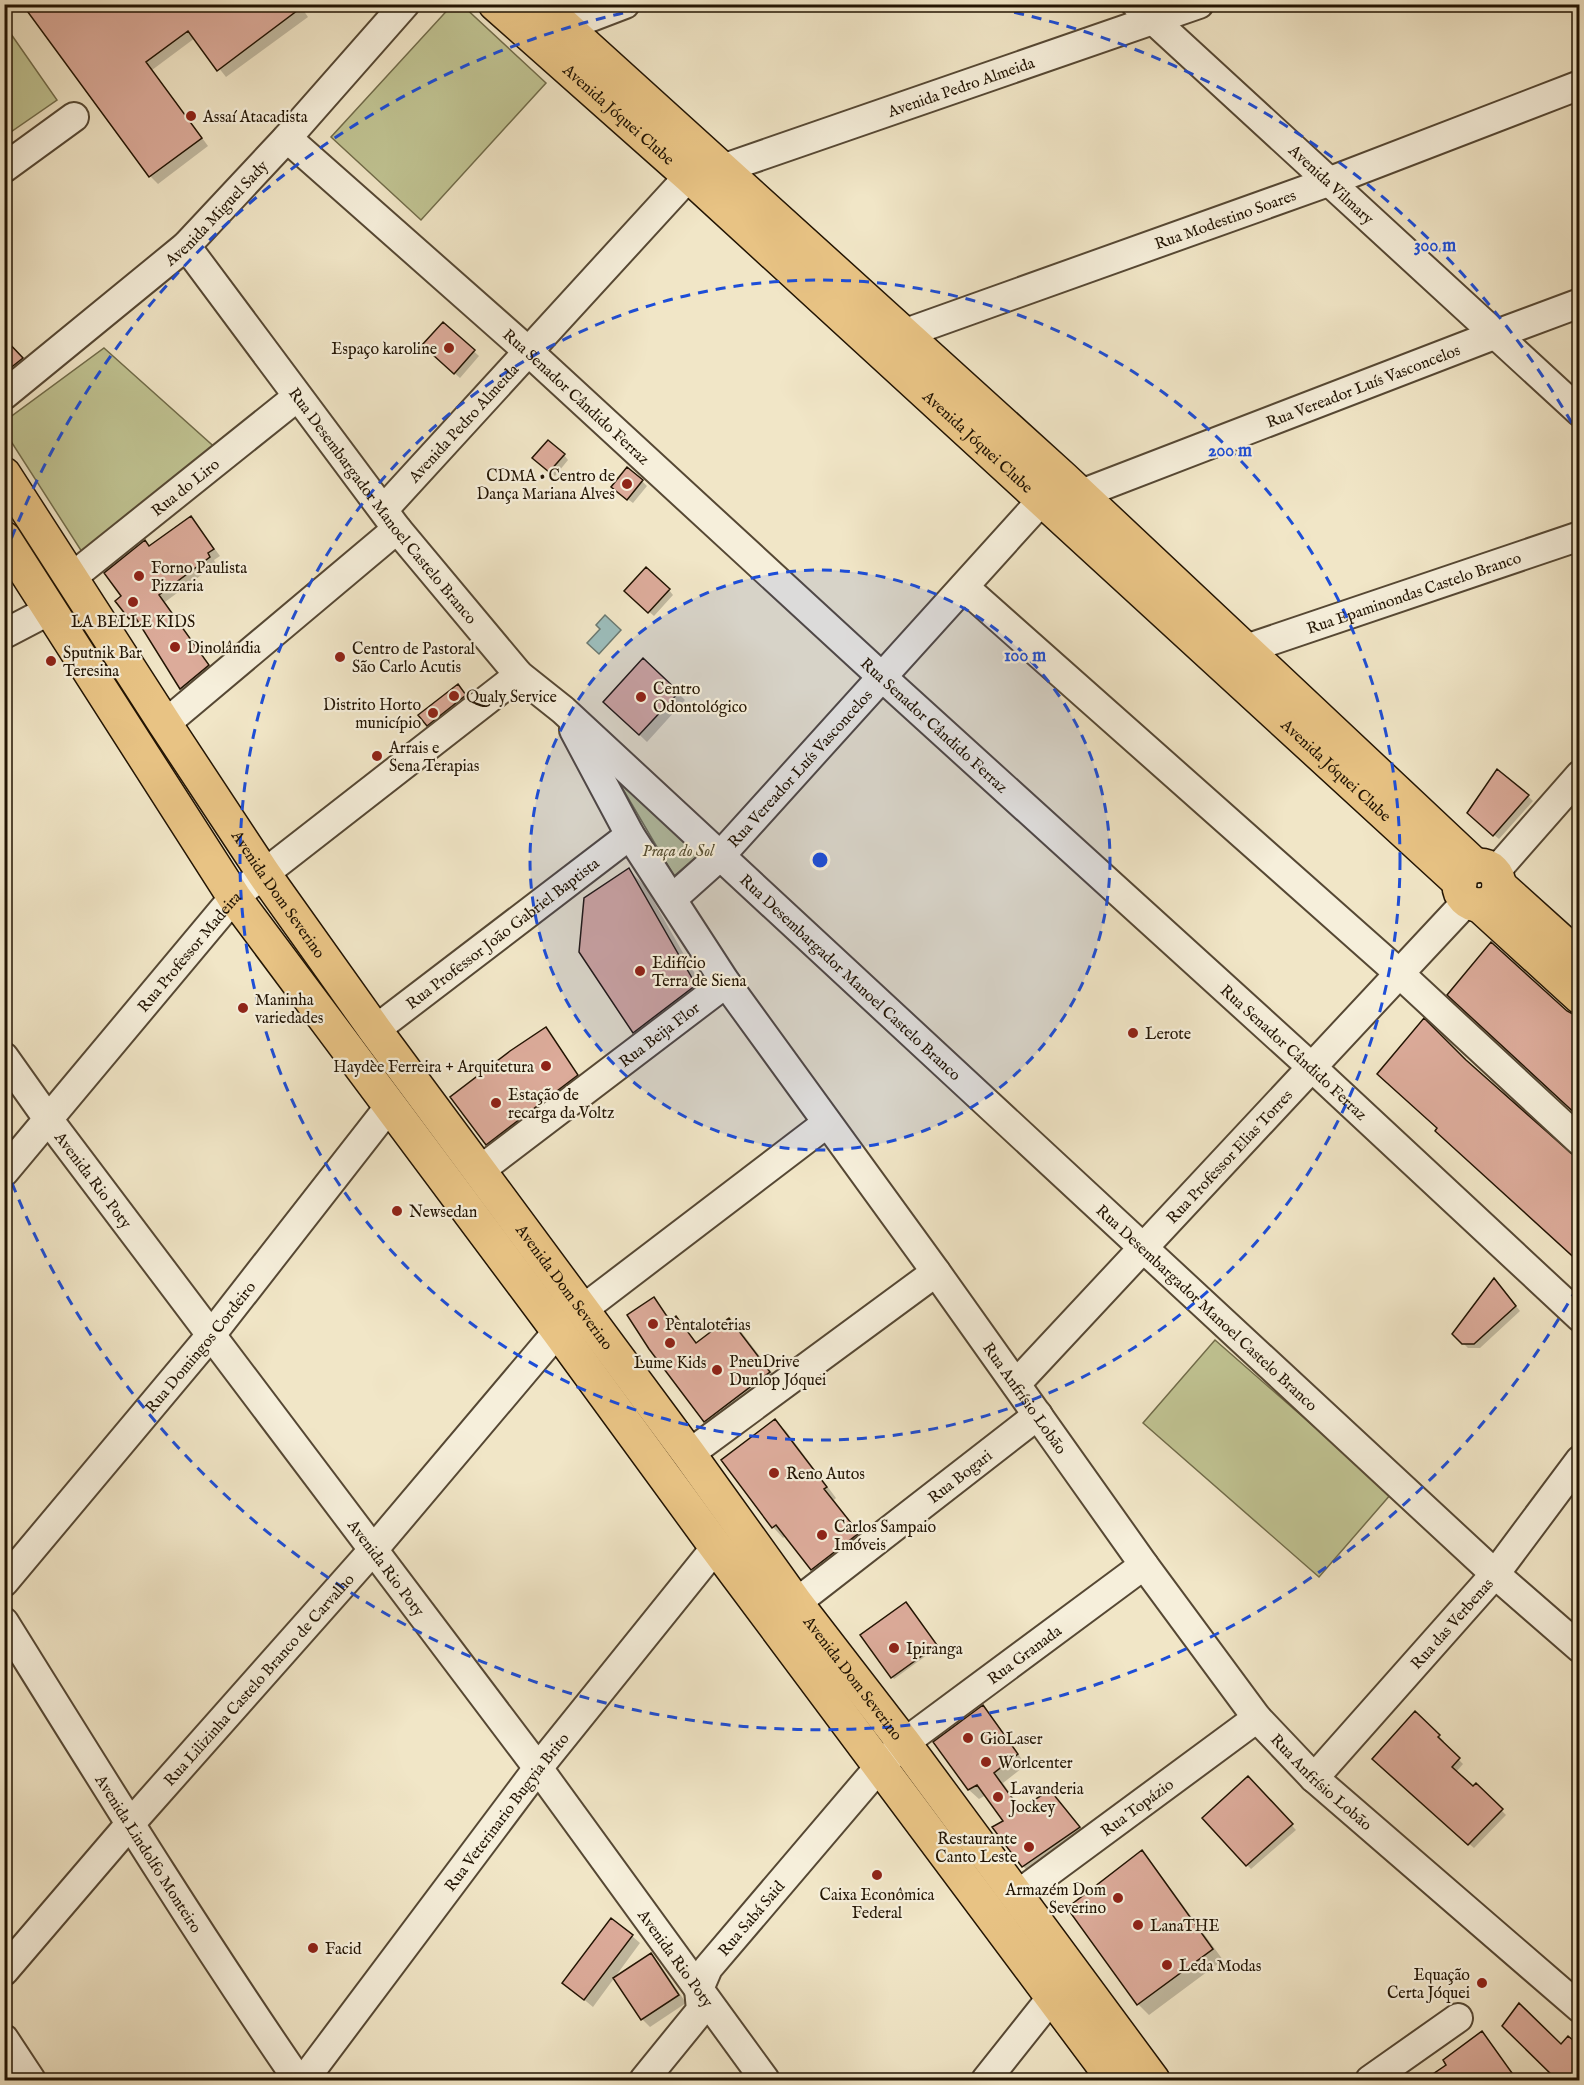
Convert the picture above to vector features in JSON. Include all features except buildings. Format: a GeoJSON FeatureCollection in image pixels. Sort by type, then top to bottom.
{"type":"FeatureCollection","features":[{"type":"Feature","properties":{"kind":"main road","name":"Avenida Jóquei Clube"},"geometry":{"type":"LineString","coordinates":[[495,4],[689,176],[1042,500],[1479,885],[1580,958]]}},
{"type":"Feature","properties":{"kind":"main road","name":"Avenida Jóquei Clube"},"geometry":{"type":"LineString","coordinates":[[540,4],[1082,494],[1246,649],[1479,885],[1580,997]]}},
{"type":"Feature","properties":{"kind":"main road","name":"Avenida Dom Severino"},"geometry":{"type":"LineString","coordinates":[[4,474],[264,874],[375,1030],[479,1170],[570,1320],[716,1547],[1114,2080]]}},
{"type":"Feature","properties":{"kind":"main road","name":"Avenida Dom Severino"},"geometry":{"type":"LineString","coordinates":[[4,538],[234,897],[389,1107],[570,1320],[689,1454],[796,1603],[904,1743],[1153,2080]]}},
{"type":"Feature","properties":{"kind":"street","name":"Avenida Miguel Sady"},"geometry":{"type":"LineString","coordinates":[[4,395],[186,246],[405,4]]}},
{"type":"Feature","properties":{"kind":"street"},"geometry":{"type":"LineString","coordinates":[[565,27],[625,4]]}},
{"type":"Feature","properties":{"kind":"street","name":"Avenida Pedro Almeida"},"geometry":{"type":"LineString","coordinates":[[165,724],[390,519],[529,352],[689,176],[722,169],[1145,13],[1199,4]]}},
{"type":"Feature","properties":{"kind":"street","name":"Avenida Vilmary"},"geometry":{"type":"LineString","coordinates":[[1145,13],[1580,412]]}},
{"type":"Feature","properties":{"kind":"street","name":"Rua Modestino Soares"},"geometry":{"type":"LineString","coordinates":[[903,334],[1328,182],[1580,85]]}},
{"type":"Feature","properties":{"kind":"street"},"geometry":{"type":"LineString","coordinates":[[4,168],[74,117]]}},
{"type":"Feature","properties":{"kind":"street","name":"Rua Senador Cândido Ferraz"},"geometry":{"type":"LineString","coordinates":[[286,138],[529,352],[882,677],[1312,1067],[1580,1317]]}},
{"type":"Feature","properties":{"kind":"street","name":"Rua Desembargador Manoel Castelo Branco"},"geometry":{"type":"LineString","coordinates":[[186,246],[390,519],[519,675],[562,710],[1495,1574],[1580,1648]]}},
{"type":"Feature","properties":{"kind":"street","name":"Rua Vereador Luís Vasconcelos"},"geometry":{"type":"LineString","coordinates":[[672,898],[720,856],[1042,500],[1082,494],[1494,334],[1580,303]]}},
{"type":"Feature","properties":{"kind":"street","name":"Rua do Liro"},"geometry":{"type":"LineString","coordinates":[[71,578],[297,397]]}},
{"type":"Feature","properties":{"kind":"street","name":"Rua Epaminondas Castelo Branco"},"geometry":{"type":"LineString","coordinates":[[1246,649],[1580,536]]}},
{"type":"Feature","properties":{"kind":"street"},"geometry":{"type":"LineString","coordinates":[[964,587],[1400,974],[1580,1141]]}},
{"type":"Feature","properties":{"kind":"street"},"geometry":{"type":"LineString","coordinates":[[4,634],[50,610]]}},
{"type":"Feature","properties":{"kind":"street","name":"Rua Professor Madeira"},"geometry":{"type":"LineString","coordinates":[[4,1172],[234,897],[519,675]]}},
{"type":"Feature","properties":{"kind":"street","name":"Rua Anfrísio Lobão"},"geometry":{"type":"LineString","coordinates":[[562,710],[630,835],[726,983],[1257,1718],[1314,1778],[1580,2008]]}},
{"type":"Feature","properties":{"kind":"street","name":"Rua Professor Elias Torres"},"geometry":{"type":"LineString","coordinates":[[1016,1384],[1400,974],[1580,775]]}},
{"type":"Feature","properties":{"kind":"street","name":"Rua Professor João Gabriel Baptista"},"geometry":{"type":"LineString","coordinates":[[375,1030],[630,835]]}},
{"type":"Feature","properties":{"kind":"street","name":"Rua Beija Flor"},"geometry":{"type":"LineString","coordinates":[[479,1170],[726,983]]}},
{"type":"Feature","properties":{"kind":"street","name":"Avenida Rio Poty"},"geometry":{"type":"LineString","coordinates":[[4,1057],[48,1119],[538,1768],[765,2080]]}},
{"type":"Feature","properties":{"kind":"street","name":"Rua Domingos Cordeiro"},"geometry":{"type":"LineString","coordinates":[[4,1582],[211,1335],[389,1107]]}},
{"type":"Feature","properties":{"kind":"street","name":"Rua Lilizinha Castelo Branco de Carvalho"},"geometry":{"type":"LineString","coordinates":[[4,1971],[130,1824],[373,1550],[570,1320],[827,1122]]}},
{"type":"Feature","properties":{"kind":"street"},"geometry":{"type":"LineString","coordinates":[[689,1454],[936,1272]]}},
{"type":"Feature","properties":{"kind":"street","name":"Rua Bogari"},"geometry":{"type":"LineString","coordinates":[[796,1603],[1038,1415]]}},
{"type":"Feature","properties":{"kind":"street","name":"Rua das Verbenas"},"geometry":{"type":"LineString","coordinates":[[1314,1778],[1495,1574],[1580,1460]]}},
{"type":"Feature","properties":{"kind":"street","name":"Rua Veterinario Bugyia Brito"},"geometry":{"type":"LineString","coordinates":[[304,2080],[538,1768],[716,1547]]}},
{"type":"Feature","properties":{"kind":"street","name":"Rua Granada"},"geometry":{"type":"LineString","coordinates":[[879,1766],[904,1743],[1144,1564]]}},
{"type":"Feature","properties":{"kind":"street","name":"Avenida Lindolfo Monteiro"},"geometry":{"type":"LineString","coordinates":[[4,1622],[130,1824],[298,2080]]}},
{"type":"Feature","properties":{"kind":"street","name":"Rua Topázio"},"geometry":{"type":"LineString","coordinates":[[1016,1896],[1257,1718]]}},
{"type":"Feature","properties":{"kind":"street","name":"Rua Sabá Said"},"geometry":{"type":"LineString","coordinates":[[644,2080],[700,2010],[699,1989],[708,1968],[879,1766]]}},
{"type":"Feature","properties":{"kind":"street"},"geometry":{"type":"LineString","coordinates":[[986,2080],[1052,1997]]}},
{"type":"Feature","properties":{"kind":"street"},"geometry":{"type":"LineString","coordinates":[[1370,2080],[1458,2018]]}},
{"type":"Feature","properties":{"kind":"street"},"geometry":{"type":"LineString","coordinates":[[4,2039],[31,2080]]}},
{"type":"Feature","properties":{"kind":"green space"},"geometry":{"type":"Polygon","coordinates":[[[453,4],[462,5],[546,83],[421,220],[331,137],[453,4]]]}},
{"type":"Feature","properties":{"kind":"green space"},"geometry":{"type":"Polygon","coordinates":[[[4,24],[57,100],[5,136],[4,136],[4,24]]]}},
{"type":"Feature","properties":{"kind":"green space"},"geometry":{"type":"Polygon","coordinates":[[[104,348],[220,452],[82,552],[5,432],[5,421],[104,348]]]}},
{"type":"Feature","properties":{"kind":"green space","name":"Praça do Sol"},"geometry":{"type":"Polygon","coordinates":[[[607,762],[703,851],[674,876],[607,762]]]}},
{"type":"Feature","properties":{"kind":"green space"},"geometry":{"type":"Polygon","coordinates":[[[1215,1340],[1391,1494],[1319,1577],[1143,1423],[1215,1340]]]}},
{"type":"Feature","properties":{"kind":"water"},"geometry":{"type":"Polygon","coordinates":[[[605,615],[621,630],[599,654],[587,643],[600,629],[596,625],[605,615]]]}},
{"type":"Feature","properties":{"kind":"place","name":"Assaí Atacadista"},"geometry":{"type":"Point","coordinates":[191,116]}},
{"type":"Feature","properties":{"kind":"place","name":"Espaço karoline"},"geometry":{"type":"Point","coordinates":[449,348]}},
{"type":"Feature","properties":{"kind":"place","name":"CDMA • Centro de Dança Mariana Alves"},"geometry":{"type":"Point","coordinates":[627,484]}},
{"type":"Feature","properties":{"kind":"place","name":"Forno Paulista Pizzaria"},"geometry":{"type":"Point","coordinates":[139,576]}},
{"type":"Feature","properties":{"kind":"place","name":"LA BELLE KIDS"},"geometry":{"type":"Point","coordinates":[133,602]}},
{"type":"Feature","properties":{"kind":"place","name":"Dinolândia"},"geometry":{"type":"Point","coordinates":[175,647]}},
{"type":"Feature","properties":{"kind":"place","name":"Centro de Pastoral São Carlo Acutis"},"geometry":{"type":"Point","coordinates":[340,657]}},
{"type":"Feature","properties":{"kind":"place","name":"Sputnik Bar Teresina"},"geometry":{"type":"Point","coordinates":[51,661]}},
{"type":"Feature","properties":{"kind":"place","name":"Qualy Service"},"geometry":{"type":"Point","coordinates":[454,696]}},
{"type":"Feature","properties":{"kind":"place","name":"Centro Odontológico"},"geometry":{"type":"Point","coordinates":[641,697]}},
{"type":"Feature","properties":{"kind":"place","name":"Distrito Horto município"},"geometry":{"type":"Point","coordinates":[433,713]}},
{"type":"Feature","properties":{"kind":"place","name":"Arrais e Sena Terapias"},"geometry":{"type":"Point","coordinates":[377,756]}},
{"type":"Feature","properties":{"kind":"place","name":"Edifício Terra de Siena"},"geometry":{"type":"Point","coordinates":[640,971]}},
{"type":"Feature","properties":{"kind":"place","name":"Maninha variedades"},"geometry":{"type":"Point","coordinates":[243,1008]}},
{"type":"Feature","properties":{"kind":"place","name":"Lerote"},"geometry":{"type":"Point","coordinates":[1133,1033]}},
{"type":"Feature","properties":{"kind":"place","name":"Haydèe Ferreira + Arquitetura"},"geometry":{"type":"Point","coordinates":[546,1066]}},
{"type":"Feature","properties":{"kind":"place","name":"Estação de recarga da Voltz"},"geometry":{"type":"Point","coordinates":[496,1103]}},
{"type":"Feature","properties":{"kind":"place","name":"Newsedan"},"geometry":{"type":"Point","coordinates":[397,1211]}},
{"type":"Feature","properties":{"kind":"place","name":"Pentaloterias"},"geometry":{"type":"Point","coordinates":[653,1324]}},
{"type":"Feature","properties":{"kind":"place","name":"Lume Kids"},"geometry":{"type":"Point","coordinates":[670,1343]}},
{"type":"Feature","properties":{"kind":"place","name":"PneuDrive Dunlop Jóquei"},"geometry":{"type":"Point","coordinates":[717,1370]}},
{"type":"Feature","properties":{"kind":"place","name":"Reno Autos"},"geometry":{"type":"Point","coordinates":[774,1473]}},
{"type":"Feature","properties":{"kind":"place","name":"Carlos Sampaio Imóveis"},"geometry":{"type":"Point","coordinates":[822,1535]}},
{"type":"Feature","properties":{"kind":"place","name":"Ipiranga"},"geometry":{"type":"Point","coordinates":[894,1648]}},
{"type":"Feature","properties":{"kind":"place","name":"GioLaser"},"geometry":{"type":"Point","coordinates":[968,1738]}},
{"type":"Feature","properties":{"kind":"place","name":"Worlcenter"},"geometry":{"type":"Point","coordinates":[986,1762]}},
{"type":"Feature","properties":{"kind":"place","name":"Lavanderia Jockey"},"geometry":{"type":"Point","coordinates":[998,1797]}},
{"type":"Feature","properties":{"kind":"place","name":"Restaurante Canto Leste"},"geometry":{"type":"Point","coordinates":[1029,1847]}},
{"type":"Feature","properties":{"kind":"place","name":"Caixa Econômica Federal"},"geometry":{"type":"Point","coordinates":[877,1875]}},
{"type":"Feature","properties":{"kind":"place","name":"Armazém Dom Severino"},"geometry":{"type":"Point","coordinates":[1118,1898]}},
{"type":"Feature","properties":{"kind":"place","name":"LanaTHE"},"geometry":{"type":"Point","coordinates":[1138,1925]}},
{"type":"Feature","properties":{"kind":"place","name":"Facid"},"geometry":{"type":"Point","coordinates":[313,1948]}},
{"type":"Feature","properties":{"kind":"place","name":"Leda Modas"},"geometry":{"type":"Point","coordinates":[1167,1965]}},
{"type":"Feature","properties":{"kind":"place","name":"Equação Certa Jóquei"},"geometry":{"type":"Point","coordinates":[1482,1983]}}]}
